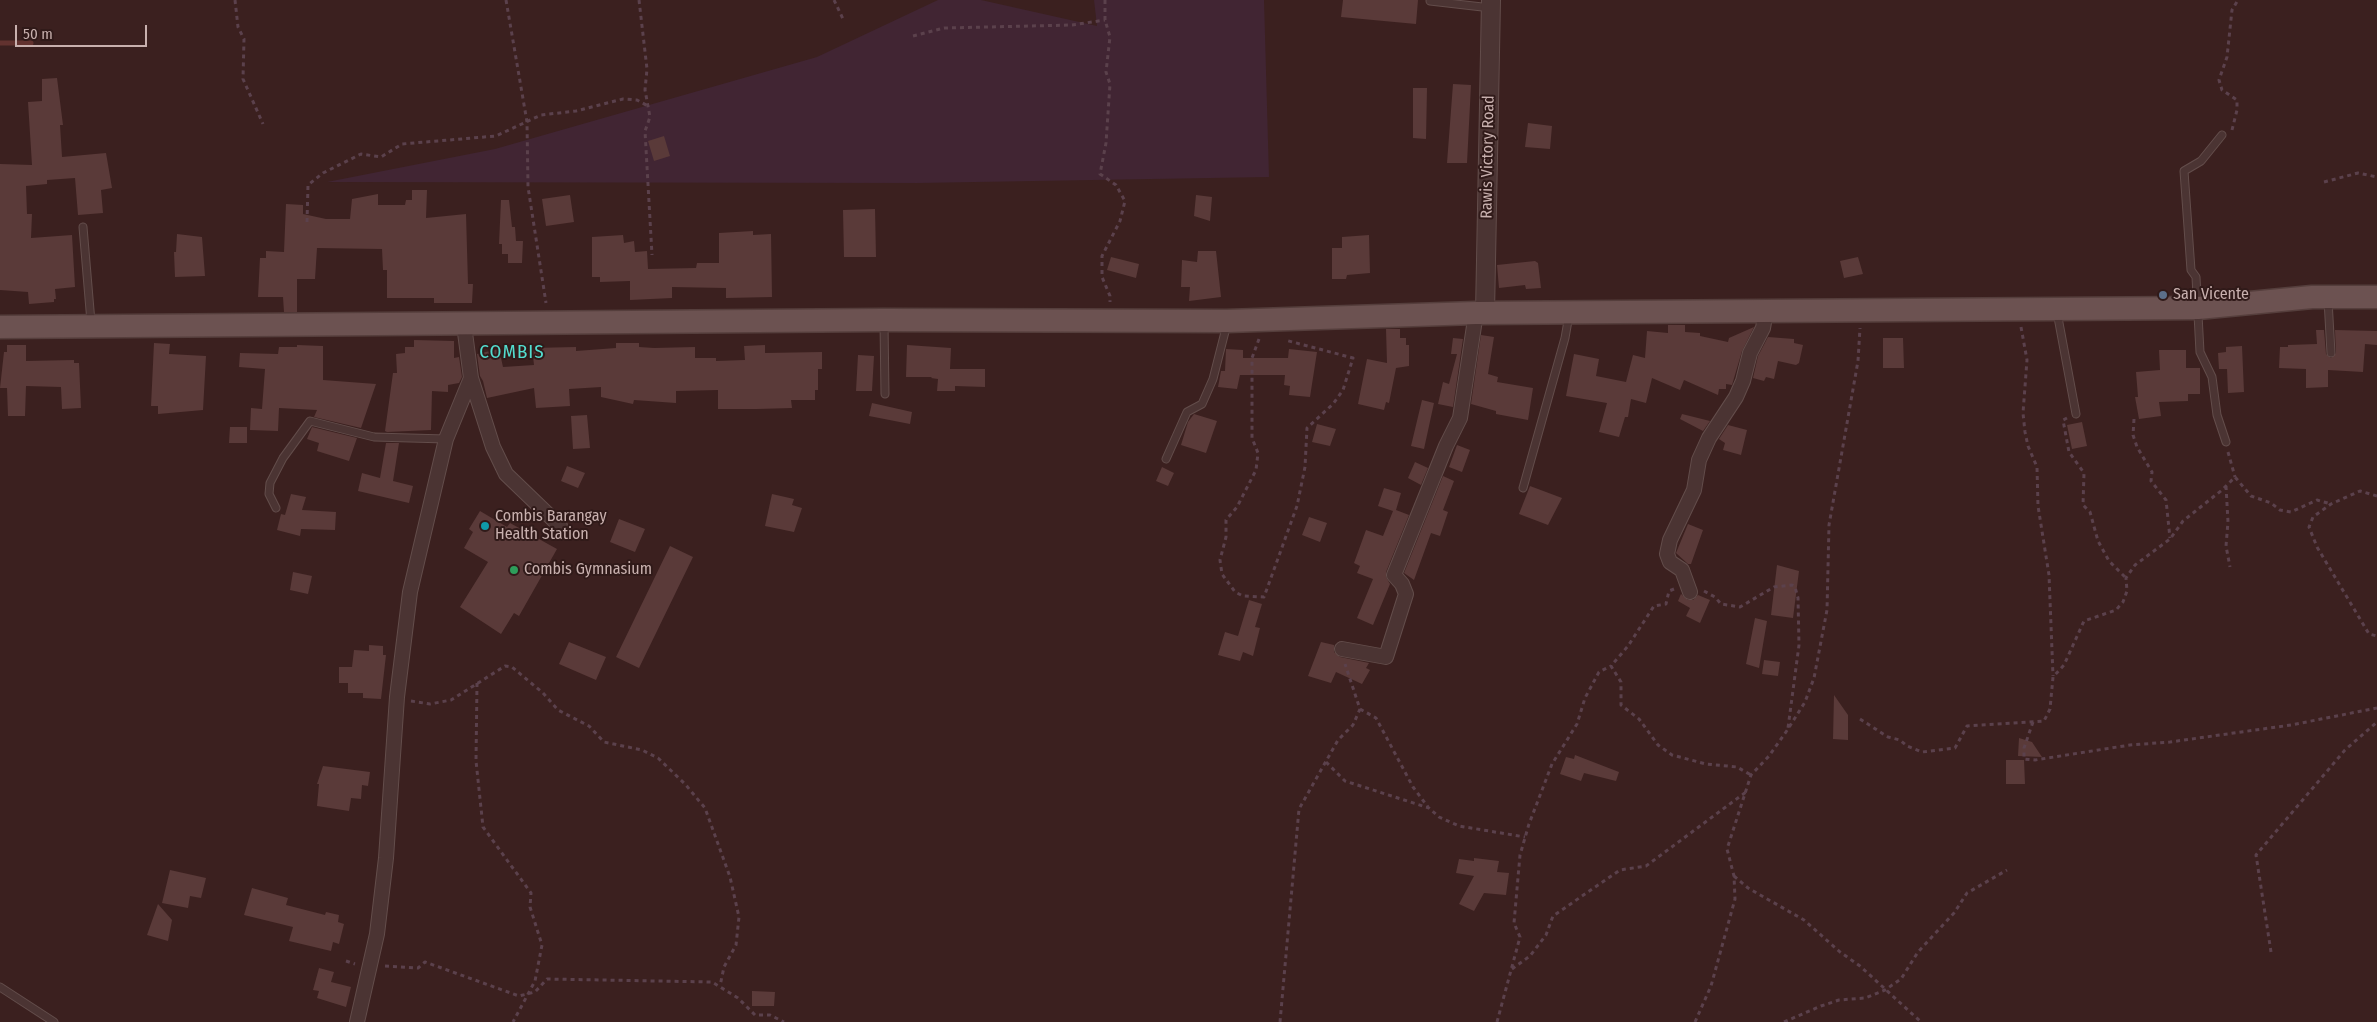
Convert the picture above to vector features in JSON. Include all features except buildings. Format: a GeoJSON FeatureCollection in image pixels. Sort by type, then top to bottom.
{"type":"FeatureCollection","features":[{"type":"Feature","properties":{"kind":"main road"},"geometry":{"type":"LineString","coordinates":[[0,327],[91,325],[464,325],[884,320],[1227,321],[1480,313],[2198,308],[2320,297],[2377,297]]}},
{"type":"Feature","properties":{"kind":"street","name":"Rawis Victory Road"},"geometry":{"type":"LineString","coordinates":[[1480,313],[1491,4]]}},
{"type":"Feature","properties":{"kind":"street"},"geometry":{"type":"LineString","coordinates":[[1689,589],[1682,570],[1670,562],[1667,554],[1670,540],[1694,490],[1699,460],[1709,438],[1736,397],[1743,381],[1750,353],[1762,328],[1766,310]]}},
{"type":"Feature","properties":{"kind":"street"},"geometry":{"type":"LineString","coordinates":[[1342,649],[1386,657],[1406,594],[1402,584],[1394,575],[1460,418],[1480,313]]}},
{"type":"Feature","properties":{"kind":"street"},"geometry":{"type":"LineString","coordinates":[[464,325],[471,378],[493,447],[506,474],[560,526]]}},
{"type":"Feature","properties":{"kind":"street"},"geometry":{"type":"LineString","coordinates":[[357,1022],[377,934],[386,858],[396,697],[410,592],[446,439],[471,378]]}},
{"type":"Feature","properties":{"kind":"lane"},"geometry":{"type":"LineString","coordinates":[[1430,1],[1491,4]]}},
{"type":"Feature","properties":{"kind":"lane"},"geometry":{"type":"LineString","coordinates":[[2222,135],[2201,161],[2184,171],[2190,270],[2196,277],[2200,352],[2212,377],[2217,414],[2226,442]]}},
{"type":"Feature","properties":{"kind":"lane"},"geometry":{"type":"LineString","coordinates":[[83,227],[91,325]]}},
{"type":"Feature","properties":{"kind":"lane"},"geometry":{"type":"LineString","coordinates":[[2320,297],[2331,353]]}},
{"type":"Feature","properties":{"kind":"lane"},"geometry":{"type":"LineString","coordinates":[[2057,309],[2076,414]]}},
{"type":"Feature","properties":{"kind":"lane"},"geometry":{"type":"LineString","coordinates":[[1524,488],[1565,338],[1569,312]]}},
{"type":"Feature","properties":{"kind":"lane"},"geometry":{"type":"LineString","coordinates":[[884,320],[885,394]]}},
{"type":"Feature","properties":{"kind":"lane"},"geometry":{"type":"LineString","coordinates":[[1166,459],[1187,412],[1202,404],[1213,379],[1227,321]]}},
{"type":"Feature","properties":{"kind":"lane"},"geometry":{"type":"LineString","coordinates":[[276,508],[269,494],[270,482],[283,458],[310,421],[374,437],[446,439]]}},
{"type":"Feature","properties":{"kind":"lane"},"geometry":{"type":"LineString","coordinates":[[0,987],[54,1022]]}},
{"type":"Feature","properties":{"kind":"path"},"geometry":{"type":"LineString","coordinates":[[235,0],[238,27],[244,40],[243,79],[263,124]]}},
{"type":"Feature","properties":{"kind":"path"},"geometry":{"type":"LineString","coordinates":[[506,0],[526,122],[528,187],[550,324]]}},
{"type":"Feature","properties":{"kind":"path"},"geometry":{"type":"LineString","coordinates":[[638,0],[648,69],[645,90],[650,117],[645,131],[652,255]]}},
{"type":"Feature","properties":{"kind":"path"},"geometry":{"type":"LineString","coordinates":[[834,0],[844,21]]}},
{"type":"Feature","properties":{"kind":"path"},"geometry":{"type":"LineString","coordinates":[[1105,0],[1105,20],[1110,37],[1106,72],[1110,84],[1110,98],[1106,143],[1100,174],[1116,185],[1125,201],[1120,221],[1102,256],[1102,277],[1110,296],[1110,320]]}},
{"type":"Feature","properties":{"kind":"path"},"geometry":{"type":"LineString","coordinates":[[2222,135],[2232,134],[2232,122],[2237,110],[2237,100],[2222,90],[2220,80],[2227,57],[2232,10],[2238,0]]}},
{"type":"Feature","properties":{"kind":"path"},"geometry":{"type":"LineString","coordinates":[[914,36],[944,28],[1072,25],[1105,20]]}},
{"type":"Feature","properties":{"kind":"path"},"geometry":{"type":"LineString","coordinates":[[307,222],[308,185],[323,173],[361,154],[381,157],[402,144],[496,136],[541,115],[576,111],[623,99],[637,100],[648,106]]}},
{"type":"Feature","properties":{"kind":"path"},"geometry":{"type":"LineString","coordinates":[[2324,182],[2358,173],[2377,177]]}},
{"type":"Feature","properties":{"kind":"path"},"geometry":{"type":"LineString","coordinates":[[1860,719],[1888,738],[1900,740],[1907,746],[1922,752],[1955,748],[1967,726],[2044,721],[2050,709],[2054,678],[2049,575],[2038,506],[2037,467],[2028,446],[2024,422],[2027,360],[2021,328],[2023,309]]}},
{"type":"Feature","properties":{"kind":"path"},"geometry":{"type":"LineString","coordinates":[[1694,1022],[1711,986],[1735,899],[1734,876],[1727,849],[1746,791],[1752,775],[1769,756],[1805,702],[1814,678],[1822,646],[1827,610],[1828,525],[1858,360],[1861,310]]}},
{"type":"Feature","properties":{"kind":"path"},"geometry":{"type":"LineString","coordinates":[[1259,334],[1258,344],[1252,358],[1252,438],[1258,453],[1256,470],[1237,507],[1226,520],[1226,537],[1220,560],[1222,574],[1235,592],[1243,596],[1264,597],[1297,506],[1304,468],[1307,428],[1333,404],[1343,390],[1353,358],[1278,338]]}},
{"type":"Feature","properties":{"kind":"path"},"geometry":{"type":"LineString","coordinates":[[2054,678],[2064,666],[2084,621],[2116,610],[2123,602],[2127,591],[2126,578],[2110,561],[2098,541],[2090,512],[2083,505],[2084,473],[2070,452],[2063,420],[2076,414]]}},
{"type":"Feature","properties":{"kind":"path"},"geometry":{"type":"LineString","coordinates":[[2134,419],[2133,435],[2136,447],[2152,472],[2151,481],[2166,500],[2170,539]]}},
{"type":"Feature","properties":{"kind":"path"},"geometry":{"type":"LineString","coordinates":[[2226,442],[2229,461],[2235,477],[2251,496],[2271,503],[2280,510],[2291,512],[2317,500],[2331,504]]}},
{"type":"Feature","properties":{"kind":"path"},"geometry":{"type":"LineString","coordinates":[[2126,578],[2135,565],[2170,539],[2183,521],[2235,477]]}},
{"type":"Feature","properties":{"kind":"path"},"geometry":{"type":"LineString","coordinates":[[2226,486],[2228,522],[2226,546],[2230,567]]}},
{"type":"Feature","properties":{"kind":"path"},"geometry":{"type":"LineString","coordinates":[[2377,496],[2360,491],[2331,504],[2313,517],[2309,527],[2317,547],[2369,634],[2377,636]]}},
{"type":"Feature","properties":{"kind":"path"},"geometry":{"type":"LineString","coordinates":[[1497,1022],[1520,937],[1514,923],[1520,855],[1552,764],[1577,724],[1585,698],[1599,672],[1611,666],[1628,646],[1654,606],[1666,604],[1669,591],[1678,586],[1715,597],[1721,604],[1740,607],[1774,587],[1792,585],[1795,587],[1798,598],[1799,645],[1788,729]]}},
{"type":"Feature","properties":{"kind":"path"},"geometry":{"type":"LineString","coordinates":[[1280,1022],[1299,809],[1338,740],[1353,724],[1360,708],[1342,649]]}},
{"type":"Feature","properties":{"kind":"path"},"geometry":{"type":"LineString","coordinates":[[396,697],[430,704],[451,700],[464,694],[477,682],[505,666],[512,667],[543,693],[558,710],[588,726],[604,742],[642,750],[658,758],[690,790],[704,808],[719,844],[739,917],[736,945],[724,967],[720,986]]}},
{"type":"Feature","properties":{"kind":"path"},"geometry":{"type":"LineString","coordinates":[[1611,666],[1621,682],[1621,705],[1638,719],[1658,745],[1684,760],[1737,767],[1752,775]]}},
{"type":"Feature","properties":{"kind":"path"},"geometry":{"type":"LineString","coordinates":[[477,682],[476,761],[483,827],[531,894],[530,907],[542,945],[534,980],[513,1022]]}},
{"type":"Feature","properties":{"kind":"path"},"geometry":{"type":"LineString","coordinates":[[1360,708],[1376,718],[1413,787],[1429,808],[1439,816],[1460,826],[1525,837]]}},
{"type":"Feature","properties":{"kind":"path"},"geometry":{"type":"LineString","coordinates":[[2033,722],[2024,748],[2024,759],[2034,760],[2121,746],[2170,742],[2291,725],[2377,708]]}},
{"type":"Feature","properties":{"kind":"path"},"geometry":{"type":"LineString","coordinates":[[2271,952],[2256,854],[2345,750],[2377,722]]}},
{"type":"Feature","properties":{"kind":"path"},"geometry":{"type":"LineString","coordinates":[[1326,762],[1344,781],[1429,808]]}},
{"type":"Feature","properties":{"kind":"path"},"geometry":{"type":"LineString","coordinates":[[1510,970],[1530,956],[1546,935],[1553,916],[1620,870],[1646,866],[1746,791]]}},
{"type":"Feature","properties":{"kind":"path"},"geometry":{"type":"LineString","coordinates":[[1784,1022],[1839,1000],[1865,998],[1885,990],[1901,979],[1918,952],[1954,913],[1966,892],[2007,870]]}},
{"type":"Feature","properties":{"kind":"path"},"geometry":{"type":"LineString","coordinates":[[1734,876],[1748,888],[1804,920],[1840,952],[1860,966],[1921,1022]]}},
{"type":"Feature","properties":{"kind":"path"},"geometry":{"type":"LineString","coordinates":[[346,961],[361,966],[418,968],[425,962],[519,996],[535,992],[547,979],[712,982],[738,998],[755,1015],[770,1015],[784,1022]]}},
{"type":"Feature","properties":{"kind":"shaded area"},"geometry":{"type":"Polygon","coordinates":[[[938,0],[981,0],[1097,26],[1094,0],[1264,0],[1269,177],[917,183],[327,182],[495,149],[817,57],[938,0]]]}},
{"type":"Feature","properties":{"kind":"waterway"},"geometry":{"type":"LineString","coordinates":[[0,43],[31,43]]}},
{"type":"Feature","properties":{"kind":"place","name":"San Vicente"},"geometry":{"type":"Point","coordinates":[2163,295]}},
{"type":"Feature","properties":{"kind":"place","name":"Combis Barangay Health Station"},"geometry":{"type":"Point","coordinates":[485,526]}},
{"type":"Feature","properties":{"kind":"place","name":"Combis Gymnasium"},"geometry":{"type":"Point","coordinates":[514,570]}},
{"type":"Feature","properties":{"kind":"district","name":"COMBIS"},"geometry":{"type":"Point","coordinates":[512,353]}}]}
